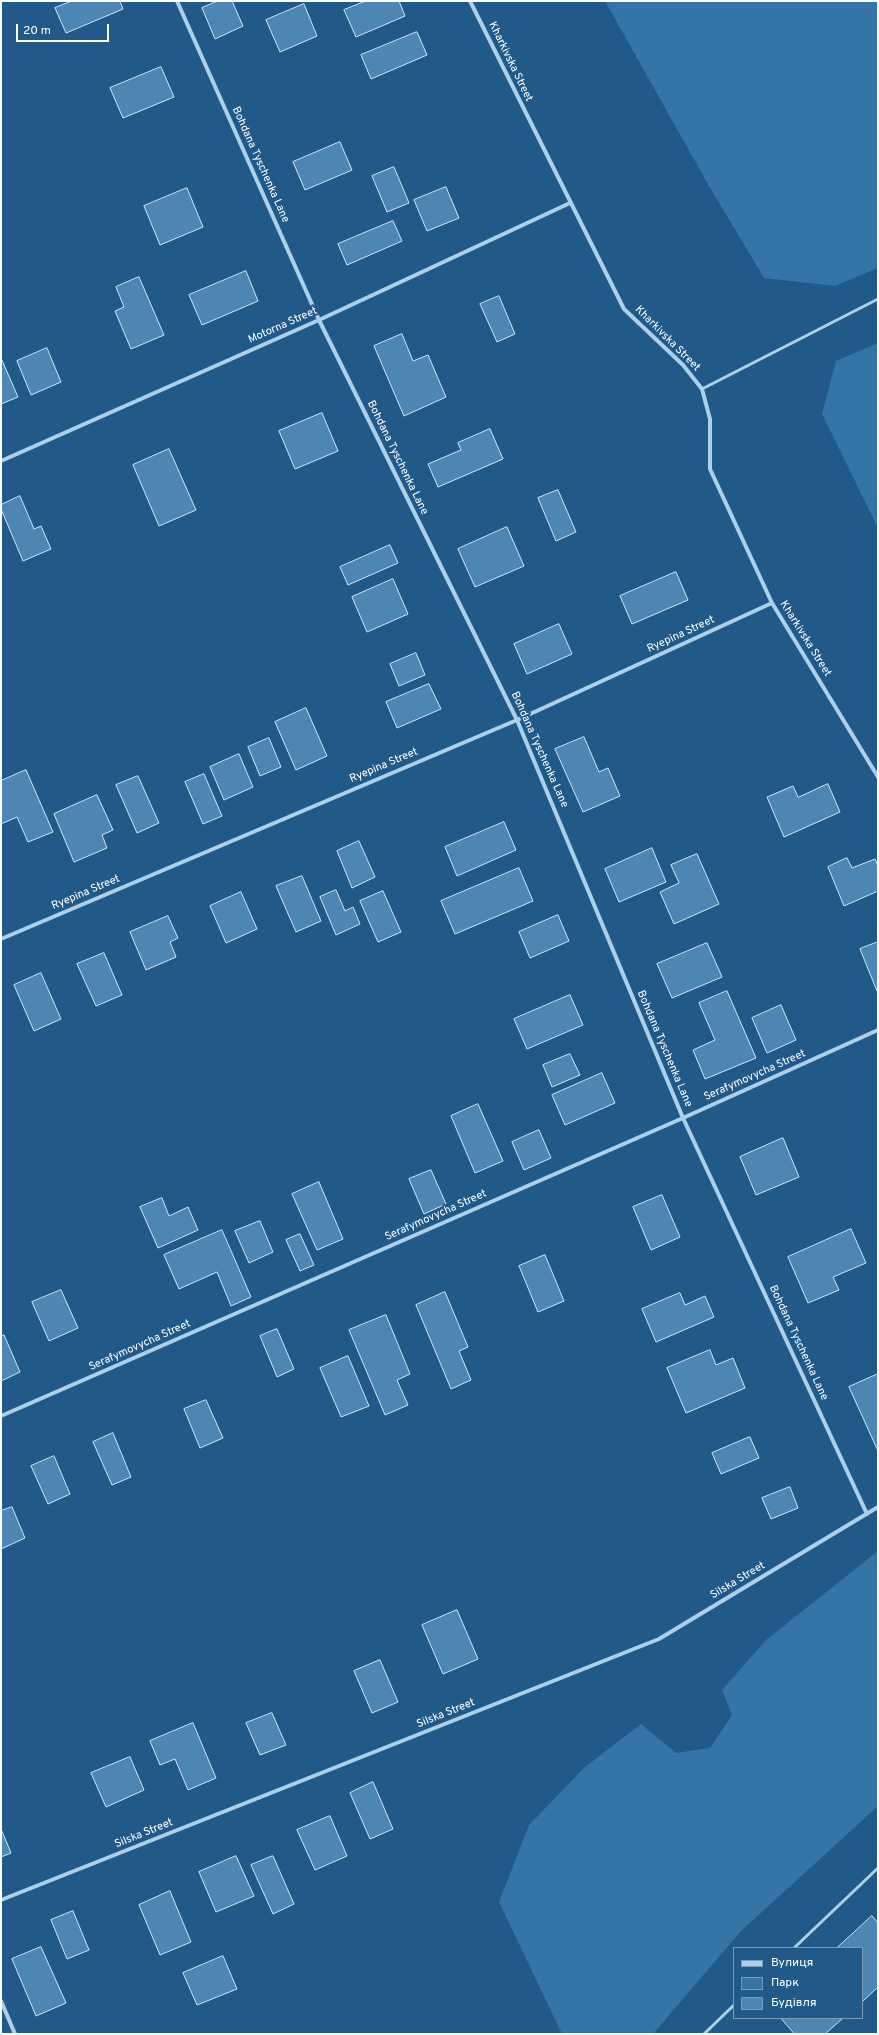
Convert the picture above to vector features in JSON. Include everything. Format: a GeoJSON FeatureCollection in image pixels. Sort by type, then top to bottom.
{"type":"FeatureCollection","features":[{"type":"Feature","properties":{"kind":"street","name":"Bohdana Tyschenka Lane"},"geometry":{"type":"LineString","coordinates":[[177,1],[319,320],[517,720],[683,1118],[867,1514]]}},
{"type":"Feature","properties":{"kind":"street","name":"Kharkivska Street"},"geometry":{"type":"LineString","coordinates":[[470,1],[624,309],[683,365],[702,389],[710,419],[710,469],[772,603],[878,777]]}},
{"type":"Feature","properties":{"kind":"street","name":"Motorna Street"},"geometry":{"type":"LineString","coordinates":[[1,462],[319,320],[570,203]]}},
{"type":"Feature","properties":{"kind":"street","name":"Ryepina Street"},"geometry":{"type":"LineString","coordinates":[[1,939],[517,720],[772,603]]}},
{"type":"Feature","properties":{"kind":"street","name":"Serafymovycha Street"},"geometry":{"type":"LineString","coordinates":[[1,1416],[683,1118],[878,1030]]}},
{"type":"Feature","properties":{"kind":"street","name":"Silska Street"},"geometry":{"type":"LineString","coordinates":[[1,1900],[659,1640],[878,1507]]}},
{"type":"Feature","properties":{"kind":"street"},"geometry":{"type":"LineString","coordinates":[[1,2001],[15,2034]]}},
{"type":"Feature","properties":{"kind":"lane"},"geometry":{"type":"LineString","coordinates":[[702,389],[878,299]]}},
{"type":"Feature","properties":{"kind":"lane"},"geometry":{"type":"LineString","coordinates":[[795,1947],[878,1868]]}},
{"type":"Feature","properties":{"kind":"lane"},"geometry":{"type":"LineString","coordinates":[[704,2034],[733,2006]]}},
{"type":"Feature","properties":{"kind":"green space"},"geometry":{"type":"Polygon","coordinates":[[[605,1],[878,1],[878,268],[835,286],[764,278],[709,186],[605,1]]]}},
{"type":"Feature","properties":{"kind":"green space"},"geometry":{"type":"Polygon","coordinates":[[[878,343],[878,528],[822,414],[836,361],[878,343]]]}},
{"type":"Feature","properties":{"kind":"green space"},"geometry":{"type":"Polygon","coordinates":[[[878,1551],[878,1806],[741,1931],[653,2034],[562,2034],[499,1902],[529,1825],[585,1767],[641,1724],[676,1753],[710,1748],[732,1715],[722,1690],[766,1640],[878,1551]]]}},
{"type":"Feature","properties":{"kind":"building"},"geometry":{"type":"Polygon","coordinates":[[[72,1],[120,1],[123,9],[66,33],[55,8],[72,1]]]}},
{"type":"Feature","properties":{"kind":"building"},"geometry":{"type":"Polygon","coordinates":[[[218,1],[232,1],[243,26],[215,39],[202,8],[218,1]]]}},
{"type":"Feature","properties":{"kind":"building"},"geometry":{"type":"Polygon","coordinates":[[[366,1],[399,1],[405,16],[356,37],[344,10],[366,1]]]}},
{"type":"Feature","properties":{"kind":"building"},"geometry":{"type":"Polygon","coordinates":[[[304,4],[317,36],[280,52],[266,20],[304,4]]]}},
{"type":"Feature","properties":{"kind":"building"},"geometry":{"type":"Polygon","coordinates":[[[417,32],[427,55],[371,79],[361,55],[417,32]]]}},
{"type":"Feature","properties":{"kind":"building"},"geometry":{"type":"Polygon","coordinates":[[[161,67],[174,97],[123,118],[110,88],[161,67]]]}},
{"type":"Feature","properties":{"kind":"building"},"geometry":{"type":"Polygon","coordinates":[[[340,142],[352,170],[305,190],[293,162],[340,142]]]}},
{"type":"Feature","properties":{"kind":"building"},"geometry":{"type":"Polygon","coordinates":[[[394,167],[409,203],[387,212],[372,176],[394,167]]]}},
{"type":"Feature","properties":{"kind":"building"},"geometry":{"type":"Polygon","coordinates":[[[446,187],[459,218],[427,231],[414,200],[446,187]]]}},
{"type":"Feature","properties":{"kind":"building"},"geometry":{"type":"Polygon","coordinates":[[[187,188],[203,227],[160,245],[144,206],[187,188]]]}},
{"type":"Feature","properties":{"kind":"building"},"geometry":{"type":"Polygon","coordinates":[[[393,221],[402,241],[347,265],[338,244],[393,221]]]}},
{"type":"Feature","properties":{"kind":"building"},"geometry":{"type":"Polygon","coordinates":[[[246,271],[258,301],[202,325],[189,295],[246,271]]]}},
{"type":"Feature","properties":{"kind":"building"},"geometry":{"type":"Polygon","coordinates":[[[139,277],[164,335],[131,349],[115,311],[124,307],[116,287],[139,277]]]}},
{"type":"Feature","properties":{"kind":"building"},"geometry":{"type":"Polygon","coordinates":[[[499,296],[515,334],[497,342],[480,304],[499,296]]]}},
{"type":"Feature","properties":{"kind":"building"},"geometry":{"type":"Polygon","coordinates":[[[402,334],[413,361],[428,355],[446,397],[404,416],[374,346],[402,334]]]}},
{"type":"Feature","properties":{"kind":"building"},"geometry":{"type":"Polygon","coordinates":[[[47,348],[61,382],[31,395],[17,361],[47,348]]]}},
{"type":"Feature","properties":{"kind":"building"},"geometry":{"type":"Polygon","coordinates":[[[1,358],[18,397],[1,404],[1,358]]]}},
{"type":"Feature","properties":{"kind":"building"},"geometry":{"type":"Polygon","coordinates":[[[322,413],[338,451],[295,469],[279,431],[322,413]]]}},
{"type":"Feature","properties":{"kind":"building"},"geometry":{"type":"Polygon","coordinates":[[[490,429],[503,459],[438,487],[428,464],[461,450],[458,443],[490,429]]]}},
{"type":"Feature","properties":{"kind":"building"},"geometry":{"type":"Polygon","coordinates":[[[169,449],[196,510],[159,526],[133,465],[169,449]]]}},
{"type":"Feature","properties":{"kind":"building"},"geometry":{"type":"Polygon","coordinates":[[[558,490],[576,532],[556,541],[538,498],[558,490]]]}},
{"type":"Feature","properties":{"kind":"building"},"geometry":{"type":"Polygon","coordinates":[[[20,496],[34,529],[41,526],[51,549],[23,561],[1,509],[1,505],[20,496]]]}},
{"type":"Feature","properties":{"kind":"building"},"geometry":{"type":"Polygon","coordinates":[[[507,527],[524,566],[475,587],[458,549],[507,527]]]}},
{"type":"Feature","properties":{"kind":"building"},"geometry":{"type":"Polygon","coordinates":[[[390,545],[398,563],[348,585],[340,567],[390,545]]]}},
{"type":"Feature","properties":{"kind":"building"},"geometry":{"type":"Polygon","coordinates":[[[676,572],[688,600],[632,624],[620,596],[676,572]]]}},
{"type":"Feature","properties":{"kind":"building"},"geometry":{"type":"Polygon","coordinates":[[[393,579],[408,614],[367,632],[352,597],[393,579]]]}},
{"type":"Feature","properties":{"kind":"building"},"geometry":{"type":"Polygon","coordinates":[[[559,624],[572,654],[527,674],[514,644],[559,624]]]}},
{"type":"Feature","properties":{"kind":"building"},"geometry":{"type":"Polygon","coordinates":[[[416,653],[425,675],[399,686],[390,664],[416,653]]]}},
{"type":"Feature","properties":{"kind":"building"},"geometry":{"type":"Polygon","coordinates":[[[429,684],[441,709],[397,728],[386,702],[429,684]]]}},
{"type":"Feature","properties":{"kind":"building"},"geometry":{"type":"Polygon","coordinates":[[[306,708],[327,756],[296,770],[275,722],[306,708]]]}},
{"type":"Feature","properties":{"kind":"building"},"geometry":{"type":"Polygon","coordinates":[[[584,737],[599,772],[608,768],[620,796],[583,812],[555,749],[584,737]]]}},
{"type":"Feature","properties":{"kind":"building"},"geometry":{"type":"Polygon","coordinates":[[[269,738],[281,767],[260,776],[248,747],[269,738]]]}},
{"type":"Feature","properties":{"kind":"building"},"geometry":{"type":"Polygon","coordinates":[[[239,754],[253,787],[224,800],[210,767],[239,754]]]}},
{"type":"Feature","properties":{"kind":"building"},"geometry":{"type":"Polygon","coordinates":[[[26,770],[53,832],[28,842],[17,817],[1,824],[1,781],[26,770]]]}},
{"type":"Feature","properties":{"kind":"building"},"geometry":{"type":"Polygon","coordinates":[[[204,774],[222,816],[203,824],[185,782],[204,774]]]}},
{"type":"Feature","properties":{"kind":"building"},"geometry":{"type":"Polygon","coordinates":[[[138,776],[159,823],[137,833],[116,785],[138,776]]]}},
{"type":"Feature","properties":{"kind":"building"},"geometry":{"type":"Polygon","coordinates":[[[828,784],[840,812],[784,837],[767,797],[793,786],[798,797],[828,784]]]}},
{"type":"Feature","properties":{"kind":"building"},"geometry":{"type":"Polygon","coordinates":[[[97,795],[113,830],[102,835],[107,848],[74,862],[54,814],[97,795]]]}},
{"type":"Feature","properties":{"kind":"building"},"geometry":{"type":"Polygon","coordinates":[[[504,822],[516,850],[457,876],[445,847],[504,822]]]}},
{"type":"Feature","properties":{"kind":"building"},"geometry":{"type":"Polygon","coordinates":[[[359,841],[375,877],[352,888],[337,851],[359,841]]]}},
{"type":"Feature","properties":{"kind":"building"},"geometry":{"type":"Polygon","coordinates":[[[652,848],[666,882],[619,902],[605,869],[652,848]]]}},
{"type":"Feature","properties":{"kind":"building"},"geometry":{"type":"Polygon","coordinates":[[[697,854],[719,904],[674,924],[660,892],[679,883],[671,865],[697,854]]]}},
{"type":"Feature","properties":{"kind":"building"},"geometry":{"type":"Polygon","coordinates":[[[847,858],[852,868],[875,859],[878,866],[878,891],[844,906],[828,867],[847,858]]]}},
{"type":"Feature","properties":{"kind":"building"},"geometry":{"type":"Polygon","coordinates":[[[519,868],[533,901],[455,934],[441,901],[519,868]]]}},
{"type":"Feature","properties":{"kind":"building"},"geometry":{"type":"Polygon","coordinates":[[[302,876],[321,921],[296,932],[276,886],[302,876]]]}},
{"type":"Feature","properties":{"kind":"building"},"geometry":{"type":"Polygon","coordinates":[[[336,890],[345,911],[353,907],[360,924],[336,935],[320,897],[336,890]]]}},
{"type":"Feature","properties":{"kind":"building"},"geometry":{"type":"Polygon","coordinates":[[[383,891],[401,932],[378,942],[360,901],[383,891]]]}},
{"type":"Feature","properties":{"kind":"building"},"geometry":{"type":"Polygon","coordinates":[[[241,892],[257,929],[226,943],[210,906],[241,892]]]}},
{"type":"Feature","properties":{"kind":"building"},"geometry":{"type":"Polygon","coordinates":[[[558,915],[569,941],[530,958],[519,932],[558,915]]]}},
{"type":"Feature","properties":{"kind":"building"},"geometry":{"type":"Polygon","coordinates":[[[168,916],[178,938],[170,942],[176,957],[146,970],[130,932],[168,916]]]}},
{"type":"Feature","properties":{"kind":"building"},"geometry":{"type":"Polygon","coordinates":[[[878,942],[878,990],[877,991],[860,949],[878,942]]]}},
{"type":"Feature","properties":{"kind":"building"},"geometry":{"type":"Polygon","coordinates":[[[707,943],[722,977],[672,998],[657,964],[707,943]]]}},
{"type":"Feature","properties":{"kind":"building"},"geometry":{"type":"Polygon","coordinates":[[[104,953],[122,995],[96,1006],[77,964],[104,953]]]}},
{"type":"Feature","properties":{"kind":"building"},"geometry":{"type":"Polygon","coordinates":[[[41,973],[61,1019],[34,1031],[14,985],[41,973]]]}},
{"type":"Feature","properties":{"kind":"building"},"geometry":{"type":"Polygon","coordinates":[[[727,991],[756,1058],[705,1079],[693,1050],[715,1040],[699,1003],[727,991]]]}},
{"type":"Feature","properties":{"kind":"building"},"geometry":{"type":"Polygon","coordinates":[[[570,995],[583,1025],[527,1049],[514,1019],[570,995]]]}},
{"type":"Feature","properties":{"kind":"building"},"geometry":{"type":"Polygon","coordinates":[[[781,1005],[796,1040],[767,1053],[752,1018],[781,1005]]]}},
{"type":"Feature","properties":{"kind":"building"},"geometry":{"type":"Polygon","coordinates":[[[570,1054],[580,1075],[552,1087],[543,1065],[570,1054]]]}},
{"type":"Feature","properties":{"kind":"building"},"geometry":{"type":"Polygon","coordinates":[[[602,1073],[615,1103],[565,1125],[552,1095],[602,1073]]]}},
{"type":"Feature","properties":{"kind":"building"},"geometry":{"type":"Polygon","coordinates":[[[478,1104],[503,1161],[475,1173],[451,1116],[478,1104]]]}},
{"type":"Feature","properties":{"kind":"building"},"geometry":{"type":"Polygon","coordinates":[[[539,1130],[551,1158],[524,1170],[512,1142],[539,1130]]]}},
{"type":"Feature","properties":{"kind":"building"},"geometry":{"type":"Polygon","coordinates":[[[783,1138],[799,1177],[756,1195],[740,1157],[783,1138]]]}},
{"type":"Feature","properties":{"kind":"building"},"geometry":{"type":"Polygon","coordinates":[[[431,1170],[446,1204],[424,1214],[409,1179],[431,1170]]]}},
{"type":"Feature","properties":{"kind":"building"},"geometry":{"type":"Polygon","coordinates":[[[319,1182],[343,1239],[317,1250],[292,1194],[319,1182]]]}},
{"type":"Feature","properties":{"kind":"building"},"geometry":{"type":"Polygon","coordinates":[[[662,1195],[680,1237],[651,1250],[633,1207],[662,1195]]]}},
{"type":"Feature","properties":{"kind":"building"},"geometry":{"type":"Polygon","coordinates":[[[162,1198],[169,1216],[188,1207],[198,1230],[158,1248],[140,1207],[162,1198]]]}},
{"type":"Feature","properties":{"kind":"building"},"geometry":{"type":"Polygon","coordinates":[[[260,1221],[273,1252],[249,1263],[235,1231],[260,1221]]]}},
{"type":"Feature","properties":{"kind":"building"},"geometry":{"type":"Polygon","coordinates":[[[851,1229],[866,1263],[833,1277],[839,1290],[808,1303],[788,1257],[851,1229]]]}},
{"type":"Feature","properties":{"kind":"building"},"geometry":{"type":"Polygon","coordinates":[[[222,1230],[251,1297],[231,1306],[217,1272],[179,1289],[164,1255],[222,1230]]]}},
{"type":"Feature","properties":{"kind":"building"},"geometry":{"type":"Polygon","coordinates":[[[300,1234],[314,1265],[300,1271],[286,1240],[300,1234]]]}},
{"type":"Feature","properties":{"kind":"building"},"geometry":{"type":"Polygon","coordinates":[[[545,1255],[564,1301],[538,1312],[519,1266],[545,1255]]]}},
{"type":"Feature","properties":{"kind":"building"},"geometry":{"type":"Polygon","coordinates":[[[61,1290],[78,1328],[49,1341],[32,1302],[61,1290]]]}},
{"type":"Feature","properties":{"kind":"building"},"geometry":{"type":"Polygon","coordinates":[[[445,1292],[468,1347],[459,1351],[471,1380],[451,1389],[416,1305],[445,1292]]]}},
{"type":"Feature","properties":{"kind":"building"},"geometry":{"type":"Polygon","coordinates":[[[680,1293],[685,1305],[705,1296],[714,1317],[656,1342],[642,1309],[680,1293]]]}},
{"type":"Feature","properties":{"kind":"building"},"geometry":{"type":"Polygon","coordinates":[[[386,1315],[410,1374],[397,1380],[408,1405],[385,1415],[349,1330],[386,1315]]]}},
{"type":"Feature","properties":{"kind":"building"},"geometry":{"type":"Polygon","coordinates":[[[277,1329],[294,1369],[277,1377],[260,1336],[277,1329]]]}},
{"type":"Feature","properties":{"kind":"building"},"geometry":{"type":"Polygon","coordinates":[[[4,1335],[20,1372],[1,1381],[1,1337],[4,1335]]]}},
{"type":"Feature","properties":{"kind":"building"},"geometry":{"type":"Polygon","coordinates":[[[710,1350],[716,1365],[733,1358],[745,1388],[686,1413],[667,1368],[710,1350]]]}},
{"type":"Feature","properties":{"kind":"building"},"geometry":{"type":"Polygon","coordinates":[[[348,1356],[369,1406],[341,1417],[320,1368],[348,1356]]]}},
{"type":"Feature","properties":{"kind":"building"},"geometry":{"type":"Polygon","coordinates":[[[878,1374],[878,1451],[849,1387],[878,1374]]]}},
{"type":"Feature","properties":{"kind":"building"},"geometry":{"type":"Polygon","coordinates":[[[206,1400],[223,1438],[200,1448],[184,1409],[206,1400]]]}},
{"type":"Feature","properties":{"kind":"building"},"geometry":{"type":"Polygon","coordinates":[[[113,1433],[131,1477],[112,1485],[93,1442],[113,1433]]]}},
{"type":"Feature","properties":{"kind":"building"},"geometry":{"type":"Polygon","coordinates":[[[750,1437],[759,1458],[721,1474],[712,1453],[750,1437]]]}},
{"type":"Feature","properties":{"kind":"building"},"geometry":{"type":"Polygon","coordinates":[[[54,1456],[70,1494],[48,1504],[31,1466],[54,1456]]]}},
{"type":"Feature","properties":{"kind":"building"},"geometry":{"type":"Polygon","coordinates":[[[790,1487],[798,1508],[771,1519],[762,1498],[790,1487]]]}},
{"type":"Feature","properties":{"kind":"building"},"geometry":{"type":"Polygon","coordinates":[[[12,1507],[25,1538],[1,1549],[1,1511],[12,1507]]]}},
{"type":"Feature","properties":{"kind":"building"},"geometry":{"type":"Polygon","coordinates":[[[457,1610],[478,1659],[443,1674],[422,1625],[457,1610]]]}},
{"type":"Feature","properties":{"kind":"building"},"geometry":{"type":"Polygon","coordinates":[[[380,1660],[398,1702],[372,1713],[354,1671],[380,1660]]]}},
{"type":"Feature","properties":{"kind":"building"},"geometry":{"type":"Polygon","coordinates":[[[272,1713],[286,1745],[260,1755],[246,1723],[272,1713]]]}},
{"type":"Feature","properties":{"kind":"building"},"geometry":{"type":"Polygon","coordinates":[[[193,1723],[216,1778],[188,1790],[175,1759],[160,1765],[150,1741],[193,1723]]]}},
{"type":"Feature","properties":{"kind":"building"},"geometry":{"type":"Polygon","coordinates":[[[130,1757],[144,1790],[106,1807],[91,1773],[130,1757]]]}},
{"type":"Feature","properties":{"kind":"building"},"geometry":{"type":"Polygon","coordinates":[[[373,1782],[393,1829],[370,1839],[350,1793],[373,1782]]]}},
{"type":"Feature","properties":{"kind":"building"},"geometry":{"type":"Polygon","coordinates":[[[330,1816],[347,1856],[315,1870],[297,1830],[330,1816]]]}},
{"type":"Feature","properties":{"kind":"building"},"geometry":{"type":"Polygon","coordinates":[[[1,1829],[11,1853],[1,1857],[1,1829]]]}},
{"type":"Feature","properties":{"kind":"building"},"geometry":{"type":"Polygon","coordinates":[[[236,1856],[254,1896],[216,1912],[199,1872],[236,1856]]]}},
{"type":"Feature","properties":{"kind":"building"},"geometry":{"type":"Polygon","coordinates":[[[273,1856],[294,1904],[273,1914],[251,1865],[273,1856]]]}},
{"type":"Feature","properties":{"kind":"building"},"geometry":{"type":"Polygon","coordinates":[[[170,1891],[191,1942],[160,1955],[139,1905],[170,1891]]]}},
{"type":"Feature","properties":{"kind":"building"},"geometry":{"type":"Polygon","coordinates":[[[73,1911],[89,1950],[67,1959],[51,1920],[73,1911]]]}},
{"type":"Feature","properties":{"kind":"building"},"geometry":{"type":"Polygon","coordinates":[[[872,1916],[878,1923],[878,1987],[863,2001],[863,1947],[838,1947],[872,1916]]]}},
{"type":"Feature","properties":{"kind":"building"},"geometry":{"type":"Polygon","coordinates":[[[41,1947],[66,2003],[36,2016],[12,1959],[41,1947]]]}},
{"type":"Feature","properties":{"kind":"building"},"geometry":{"type":"Polygon","coordinates":[[[223,1956],[237,1989],[197,2005],[183,1973],[223,1956]]]}},
{"type":"Feature","properties":{"kind":"building"},"geometry":{"type":"Polygon","coordinates":[[[782,2019],[842,2019],[825,2034],[795,2034],[782,2019]]]}}]}
